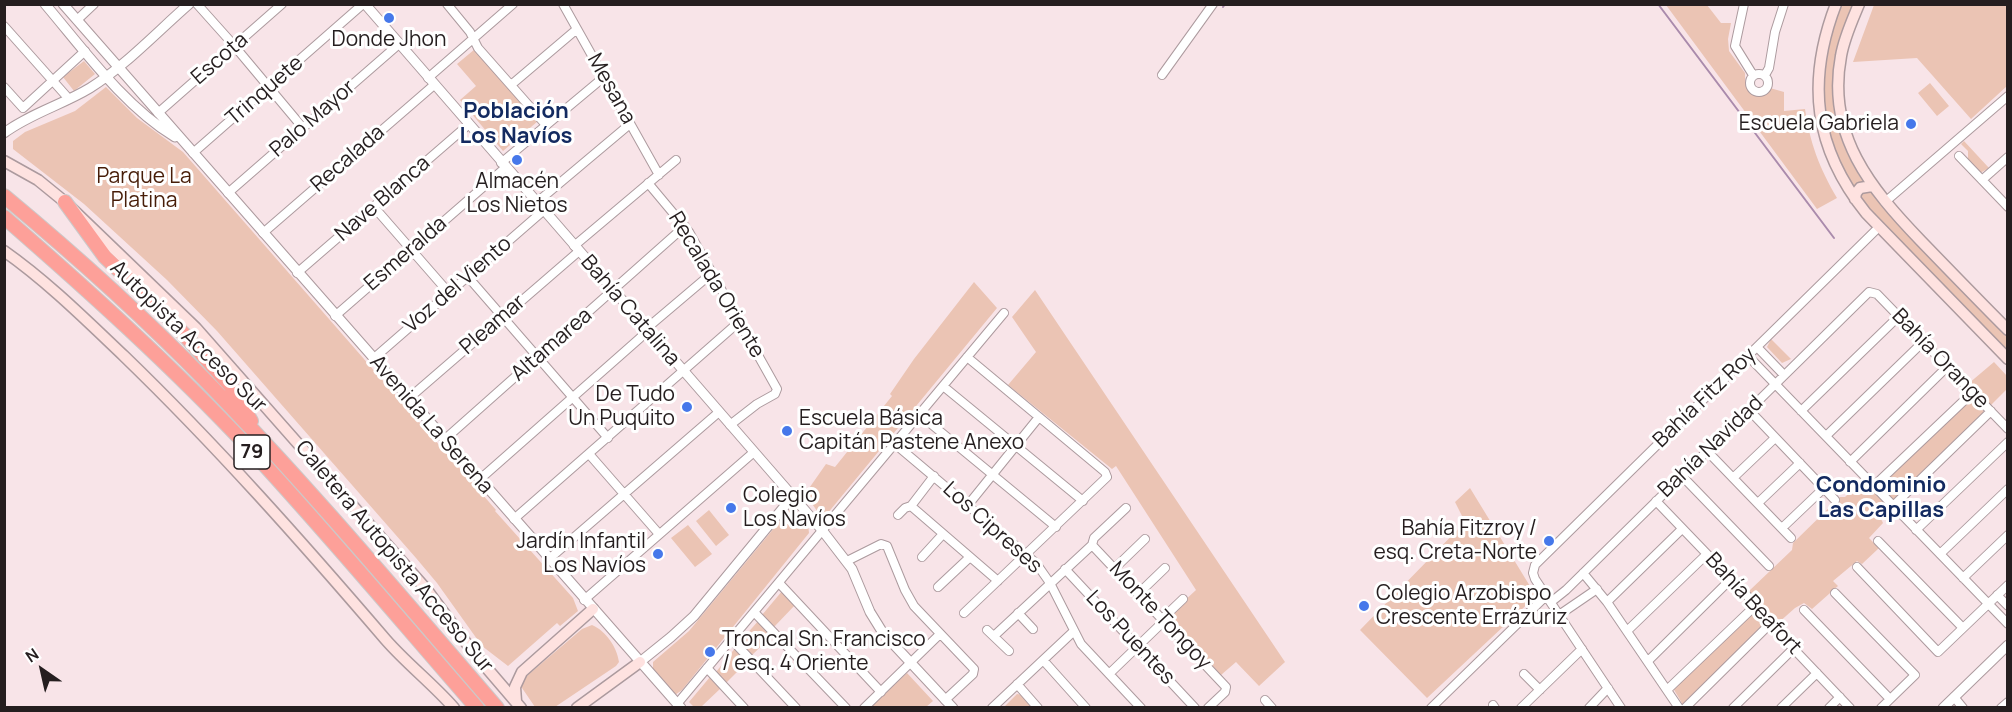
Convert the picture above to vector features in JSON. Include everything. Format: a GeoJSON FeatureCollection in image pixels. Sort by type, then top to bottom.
{"type":"FeatureCollection","features":[{"type":"Feature","properties":{"kind":"highway","name":"Autopista Acceso Sur"},"geometry":{"type":"LineString","coordinates":[[4,196],[96,276],[171,346],[265,443],[497,708]]}},
{"type":"Feature","properties":{"kind":"highway"},"geometry":{"type":"LineString","coordinates":[[65,202],[105,257],[170,319],[230,385],[265,443]]}},
{"type":"Feature","properties":{"kind":"highway","name":"Autopista Acceso Sur"},"geometry":{"type":"LineString","coordinates":[[4,217],[147,346],[233,431],[477,708]]}},
{"type":"Feature","properties":{"kind":"main road"},"geometry":{"type":"LineString","coordinates":[[1836,4],[1826,33],[1818,82],[1824,135],[1832,160],[1855,199],[1879,227],[2007,359]]}},
{"type":"Feature","properties":{"kind":"main road"},"geometry":{"type":"LineString","coordinates":[[1859,4],[1840,58],[1839,99],[1842,123],[1851,149],[1872,186],[1885,202],[2007,330]]}},
{"type":"Feature","properties":{"kind":"main road","name":"Caletera Autopista Acceso Sur"},"geometry":{"type":"LineString","coordinates":[[4,161],[38,180],[65,202],[162,293],[217,351],[427,590],[519,705]]}},
{"type":"Feature","properties":{"kind":"main road"},"geometry":{"type":"LineString","coordinates":[[1855,199],[1860,188],[1872,186]]}},
{"type":"Feature","properties":{"kind":"main road"},"geometry":{"type":"LineString","coordinates":[[4,251],[23,264],[71,307],[189,421],[257,493],[388,642],[429,680],[454,708]]}},
{"type":"Feature","properties":{"kind":"main road"},"geometry":{"type":"LineString","coordinates":[[494,676],[510,676],[522,672],[593,609]]}},
{"type":"Feature","properties":{"kind":"main road"},"geometry":{"type":"LineString","coordinates":[[578,708],[640,662]]}},
{"type":"Feature","properties":{"kind":"main road"},"geometry":{"type":"LineString","coordinates":[[519,705],[515,687],[522,672]]}},
{"type":"Feature","properties":{"kind":"street","name":"Avenida La Serena"},"geometry":{"type":"LineString","coordinates":[[45,4],[107,76],[147,118],[182,141]]}},
{"type":"Feature","properties":{"kind":"street","name":"Avenida La Serena"},"geometry":{"type":"LineString","coordinates":[[63,4],[679,706]]}},
{"type":"Feature","properties":{"kind":"street"},"geometry":{"type":"LineString","coordinates":[[76,20],[94,4]]}},
{"type":"Feature","properties":{"kind":"street"},"geometry":{"type":"LineString","coordinates":[[4,132],[34,114],[69,99],[107,76],[189,4]]}},
{"type":"Feature","properties":{"kind":"street"},"geometry":{"type":"LineString","coordinates":[[196,4],[303,128]]}},
{"type":"Feature","properties":{"kind":"street","name":"Escota"},"geometry":{"type":"LineString","coordinates":[[158,113],[282,4]]}},
{"type":"Feature","properties":{"kind":"street","name":"Bahía Catalina"},"geometry":{"type":"LineString","coordinates":[[364,4],[822,530],[847,561],[876,623],[953,708]]}},
{"type":"Feature","properties":{"kind":"street","name":"Trinquete"},"geometry":{"type":"LineString","coordinates":[[193,153],[364,4]]}},
{"type":"Feature","properties":{"kind":"street"},"geometry":{"type":"LineString","coordinates":[[447,4],[470,32],[478,48],[546,125]]}},
{"type":"Feature","properties":{"kind":"street","name":"Recalada"},"geometry":{"type":"LineString","coordinates":[[263,233],[431,82],[513,4]]}},
{"type":"Feature","properties":{"kind":"street","name":"Mesana"},"geometry":{"type":"LineString","coordinates":[[563,4],[658,175]]}},
{"type":"Feature","properties":{"kind":"street"},"geometry":{"type":"LineString","coordinates":[[1162,75],[1213,4]]}},
{"type":"Feature","properties":{"kind":"street"},"geometry":{"type":"LineString","coordinates":[[1744,4],[1735,46],[1753,75],[1750,85],[1757,92],[1764,91],[1768,85],[1765,75],[1769,68],[1775,32],[1784,4]]}},
{"type":"Feature","properties":{"kind":"street"},"geometry":{"type":"LineString","coordinates":[[4,26],[69,99]]}},
{"type":"Feature","properties":{"kind":"street"},"geometry":{"type":"LineString","coordinates":[[511,85],[577,29]]}},
{"type":"Feature","properties":{"kind":"street","name":"Palo Mayor"},"geometry":{"type":"LineString","coordinates":[[228,193],[399,44]]}},
{"type":"Feature","properties":{"kind":"street"},"geometry":{"type":"LineString","coordinates":[[4,87],[23,108],[85,51]]}},
{"type":"Feature","properties":{"kind":"street"},"geometry":{"type":"LineString","coordinates":[[1753,75],[1759,73],[1765,75]]}},
{"type":"Feature","properties":{"kind":"street","name":"Esmeralda"},"geometry":{"type":"LineString","coordinates":[[335,316],[411,250],[546,125],[604,77]]}},
{"type":"Feature","properties":{"kind":"street"},"geometry":{"type":"LineString","coordinates":[[1885,202],[2007,96]]}},
{"type":"Feature","properties":{"kind":"street"},"geometry":{"type":"LineString","coordinates":[[536,204],[630,124]]}},
{"type":"Feature","properties":{"kind":"street","name":"Nave Blanca"},"geometry":{"type":"LineString","coordinates":[[297,273],[468,125]]}},
{"type":"Feature","properties":{"kind":"street"},"geometry":{"type":"LineString","coordinates":[[1959,156],[2007,207]]}},
{"type":"Feature","properties":{"kind":"street"},"geometry":{"type":"LineString","coordinates":[[1982,180],[2007,157]]}},
{"type":"Feature","properties":{"kind":"street","name":"Pleamar"},"geometry":{"type":"LineString","coordinates":[[408,399],[503,317],[676,160]]}},
{"type":"Feature","properties":{"kind":"street","name":"Recalada Oriente"},"geometry":{"type":"LineString","coordinates":[[648,183],[685,226],[740,321],[777,392],[730,424]]}},
{"type":"Feature","properties":{"kind":"street"},"geometry":{"type":"LineString","coordinates":[[374,207],[449,293]]}},
{"type":"Feature","properties":{"kind":"street","name":"Voz del Viento"},"geometry":{"type":"LineString","coordinates":[[373,359],[543,212]]}},
{"type":"Feature","properties":{"kind":"street","name":"Altamarea"},"geometry":{"type":"LineString","coordinates":[[444,440],[685,226]]}},
{"type":"Feature","properties":{"kind":"street","name":"Bahía Fitz Roy"},"geometry":{"type":"LineString","coordinates":[[1549,599],[1534,576],[1533,570],[1536,562],[1879,227]]}},
{"type":"Feature","properties":{"kind":"street"},"geometry":{"type":"LineString","coordinates":[[479,480],[712,273]]}},
{"type":"Feature","properties":{"kind":"street"},"geometry":{"type":"LineString","coordinates":[[468,277],[609,438]]}},
{"type":"Feature","properties":{"kind":"street","name":"Bahía Orange"},"geometry":{"type":"LineString","coordinates":[[1872,292],[2007,429]]}},
{"type":"Feature","properties":{"kind":"street","name":"Bahía Navidad"},"geometry":{"type":"LineString","coordinates":[[1433,707],[1549,599],[1583,573],[1867,294],[1872,292]]}},
{"type":"Feature","properties":{"kind":"street"},"geometry":{"type":"LineString","coordinates":[[679,706],[707,668],[1004,313]]}},
{"type":"Feature","properties":{"kind":"street"},"geometry":{"type":"LineString","coordinates":[[1801,411],[1898,317]]}},
{"type":"Feature","properties":{"kind":"street"},"geometry":{"type":"LineString","coordinates":[[514,519],[740,321]]}},
{"type":"Feature","properties":{"kind":"street"},"geometry":{"type":"LineString","coordinates":[[1826,436],[1923,342]]}},
{"type":"Feature","properties":{"kind":"street"},"geometry":{"type":"LineString","coordinates":[[1757,347],[1784,375]]}},
{"type":"Feature","properties":{"kind":"street"},"geometry":{"type":"LineString","coordinates":[[1748,356],[2007,624]]}},
{"type":"Feature","properties":{"kind":"street"},"geometry":{"type":"LineString","coordinates":[[964,612],[1107,477],[1105,472],[967,357]]}},
{"type":"Feature","properties":{"kind":"street"},"geometry":{"type":"LineString","coordinates":[[1850,462],[1947,367]]}},
{"type":"Feature","properties":{"kind":"street"},"geometry":{"type":"LineString","coordinates":[[943,386],[1083,501]]}},
{"type":"Feature","properties":{"kind":"street"},"geometry":{"type":"LineString","coordinates":[[1874,486],[1972,393]]}},
{"type":"Feature","properties":{"kind":"street"},"geometry":{"type":"LineString","coordinates":[[1749,410],[1835,500]]}},
{"type":"Feature","properties":{"kind":"street"},"geometry":{"type":"LineString","coordinates":[[1893,506],[1991,411]]}},
{"type":"Feature","properties":{"kind":"street"},"geometry":{"type":"LineString","coordinates":[[549,559],[719,412]]}},
{"type":"Feature","properties":{"kind":"street"},"geometry":{"type":"LineString","coordinates":[[919,414],[1056,527]]}},
{"type":"Feature","properties":{"kind":"street"},"geometry":{"type":"LineString","coordinates":[[968,505],[1039,417]]}},
{"type":"Feature","properties":{"kind":"street"},"geometry":{"type":"LineString","coordinates":[[1733,478],[1775,438]]}},
{"type":"Feature","properties":{"kind":"street"},"geometry":{"type":"LineString","coordinates":[[1916,530],[2007,442]]}},
{"type":"Feature","properties":{"kind":"street","name":"Los Cipreses"},"geometry":{"type":"LineString","coordinates":[[895,444],[1027,554],[1050,583],[1084,648],[1141,708]]}},
{"type":"Feature","properties":{"kind":"street"},"geometry":{"type":"LineString","coordinates":[[1707,451],[1791,538]]}},
{"type":"Feature","properties":{"kind":"street"},"geometry":{"type":"LineString","coordinates":[[585,600],[754,452]]}},
{"type":"Feature","properties":{"kind":"street"},"geometry":{"type":"LineString","coordinates":[[589,454],[659,534]]}},
{"type":"Feature","properties":{"kind":"street"},"geometry":{"type":"LineString","coordinates":[[1758,503],[1800,463]]}},
{"type":"Feature","properties":{"kind":"street"},"geometry":{"type":"LineString","coordinates":[[898,515],[905,507],[911,506],[934,476]]}},
{"type":"Feature","properties":{"kind":"street"},"geometry":{"type":"LineString","coordinates":[[1682,476],[1769,566]]}},
{"type":"Feature","properties":{"kind":"street"},"geometry":{"type":"LineString","coordinates":[[1782,528],[1824,488]]}},
{"type":"Feature","properties":{"kind":"street"},"geometry":{"type":"LineString","coordinates":[[1940,554],[2007,489]]}},
{"type":"Feature","properties":{"kind":"street"},"geometry":{"type":"LineString","coordinates":[[640,662],[671,638],[694,616],[793,496]]}},
{"type":"Feature","properties":{"kind":"street","name":"Bahía Beafort"},"geometry":{"type":"LineString","coordinates":[[1656,501],[1756,605],[1770,624],[1850,708]]}},
{"type":"Feature","properties":{"kind":"street"},"geometry":{"type":"LineString","coordinates":[[911,506],[998,581]]}},
{"type":"Feature","properties":{"kind":"street"},"geometry":{"type":"LineString","coordinates":[[994,636],[1092,545],[1094,538],[1126,508]]}},
{"type":"Feature","properties":{"kind":"street"},"geometry":{"type":"LineString","coordinates":[[1607,602],[1682,529]]}},
{"type":"Feature","properties":{"kind":"street"},"geometry":{"type":"LineString","coordinates":[[922,557],[943,534]]}},
{"type":"Feature","properties":{"kind":"street"},"geometry":{"type":"LineString","coordinates":[[1963,578],[2007,535]]}},
{"type":"Feature","properties":{"kind":"street"},"geometry":{"type":"LineString","coordinates":[[1115,568],[1145,539]]}},
{"type":"Feature","properties":{"kind":"street"},"geometry":{"type":"LineString","coordinates":[[1878,541],[1963,628]]}},
{"type":"Feature","properties":{"kind":"street"},"geometry":{"type":"LineString","coordinates":[[847,561],[884,544],[893,558],[910,601],[974,671],[945,699]]}},
{"type":"Feature","properties":{"kind":"street","name":"Monte Tongoy"},"geometry":{"type":"LineString","coordinates":[[1092,545],[1226,689],[1208,708]]}},
{"type":"Feature","properties":{"kind":"street"},"geometry":{"type":"LineString","coordinates":[[1627,631],[1707,554]]}},
{"type":"Feature","properties":{"kind":"street"},"geometry":{"type":"LineString","coordinates":[[938,587],[969,557]]}},
{"type":"Feature","properties":{"kind":"street"},"geometry":{"type":"LineString","coordinates":[[1857,567],[1938,652],[2007,585]]}},
{"type":"Feature","properties":{"kind":"street"},"geometry":{"type":"LineString","coordinates":[[1138,594],[1164,568]]}},
{"type":"Feature","properties":{"kind":"street","name":"Los Puentes"},"geometry":{"type":"LineString","coordinates":[[1065,569],[1195,708]]}},
{"type":"Feature","properties":{"kind":"street"},"geometry":{"type":"LineString","coordinates":[[1583,573],[1607,602],[1679,708]]}},
{"type":"Feature","properties":{"kind":"street"},"geometry":{"type":"LineString","coordinates":[[1648,661],[1731,579]]}},
{"type":"Feature","properties":{"kind":"street"},"geometry":{"type":"LineString","coordinates":[[779,583],[881,692]]}},
{"type":"Feature","properties":{"kind":"street"},"geometry":{"type":"LineString","coordinates":[[1559,615],[1597,589]]}},
{"type":"Feature","properties":{"kind":"street"},"geometry":{"type":"LineString","coordinates":[[1835,593],[1914,675],[1881,708]]}},
{"type":"Feature","properties":{"kind":"street"},"geometry":{"type":"LineString","coordinates":[[1997,595],[2007,606]]}},
{"type":"Feature","properties":{"kind":"street"},"geometry":{"type":"LineString","coordinates":[[1109,674],[1183,599]]}},
{"type":"Feature","properties":{"kind":"street"},"geometry":{"type":"LineString","coordinates":[[1549,599],[1621,708]]}},
{"type":"Feature","properties":{"kind":"street"},"geometry":{"type":"LineString","coordinates":[[1668,689],[1756,605]]}},
{"type":"Feature","properties":{"kind":"street"},"geometry":{"type":"LineString","coordinates":[[1804,610],[1890,699]]}},
{"type":"Feature","properties":{"kind":"street"},"geometry":{"type":"LineString","coordinates":[[754,612],[846,708]]}},
{"type":"Feature","properties":{"kind":"street"},"geometry":{"type":"LineString","coordinates":[[1018,613],[1033,629]]}},
{"type":"Feature","properties":{"kind":"street"},"geometry":{"type":"LineString","coordinates":[[1686,708],[1770,624]]}},
{"type":"Feature","properties":{"kind":"street"},"geometry":{"type":"LineString","coordinates":[[987,630],[1009,651]]}},
{"type":"Feature","properties":{"kind":"street"},"geometry":{"type":"LineString","coordinates":[[992,708],[1074,631]]}},
{"type":"Feature","properties":{"kind":"street"},"geometry":{"type":"LineString","coordinates":[[864,708],[940,634]]}},
{"type":"Feature","properties":{"kind":"street"},"geometry":{"type":"LineString","coordinates":[[731,639],[796,708]]}},
{"type":"Feature","properties":{"kind":"street"},"geometry":{"type":"LineString","coordinates":[[1944,707],[2007,645]]}},
{"type":"Feature","properties":{"kind":"street"},"geometry":{"type":"LineString","coordinates":[[1521,708],[1582,649]]}},
{"type":"Feature","properties":{"kind":"street"},"geometry":{"type":"LineString","coordinates":[[1733,708],[1793,649]]}},
{"type":"Feature","properties":{"kind":"street"},"geometry":{"type":"LineString","coordinates":[[1043,660],[1086,708]]}},
{"type":"Feature","properties":{"kind":"street"},"geometry":{"type":"LineString","coordinates":[[707,668],[744,708]]}},
{"type":"Feature","properties":{"kind":"street"},"geometry":{"type":"LineString","coordinates":[[1781,708],[1817,673]]}},
{"type":"Feature","properties":{"kind":"street"},"geometry":{"type":"LineString","coordinates":[[1524,674],[1539,690]]}},
{"type":"Feature","properties":{"kind":"street"},"geometry":{"type":"LineString","coordinates":[[1017,684],[1038,708]]}},
{"type":"Feature","properties":{"kind":"street"},"geometry":{"type":"LineString","coordinates":[[1589,708],[1608,688]]}},
{"type":"Feature","properties":{"kind":"street"},"geometry":{"type":"LineString","coordinates":[[1829,708],[1840,697]]}},
{"type":"Feature","properties":{"kind":"street"},"geometry":{"type":"LineString","coordinates":[[1954,697],[1963,708]]}},
{"type":"Feature","properties":{"kind":"street"},"geometry":{"type":"LineString","coordinates":[[1265,700],[1272,708]]}},
{"type":"Feature","properties":{"kind":"street"},"geometry":{"type":"LineString","coordinates":[[2001,708],[2007,702]]}},
{"type":"Feature","properties":{"kind":"green space"},"geometry":{"type":"Polygon","coordinates":[[[1666,5],[1707,5],[1721,23],[1731,23],[1728,39],[1729,51],[1745,73],[1745,83],[1748,89],[1759,94],[1770,88],[1784,92],[1784,111],[1805,109],[1816,155],[1837,198],[1817,209],[1666,5]]]}},
{"type":"Feature","properties":{"kind":"green space"},"geometry":{"type":"Polygon","coordinates":[[[1839,5],[1853,5],[1845,32],[1833,95],[1840,135],[1864,183],[1852,191],[1840,169],[1823,113],[1824,52],[1839,5]]]}},
{"type":"Feature","properties":{"kind":"green space"},"geometry":{"type":"Polygon","coordinates":[[[1874,5],[2007,5],[2007,86],[1971,119],[1917,58],[1853,62],[1874,5]]]}},
{"type":"Feature","properties":{"kind":"green space"},"geometry":{"type":"Polygon","coordinates":[[[475,49],[538,121],[503,151],[460,100],[476,86],[457,64],[475,49]]]}},
{"type":"Feature","properties":{"kind":"green space"},"geometry":{"type":"Polygon","coordinates":[[[84,61],[95,74],[74,91],[63,77],[84,61]]]}},
{"type":"Feature","properties":{"kind":"green space"},"geometry":{"type":"Polygon","coordinates":[[[1930,83],[1949,106],[1937,116],[1918,93],[1930,83]]]}},
{"type":"Feature","properties":{"kind":"green space","name":"Parque La Platina"},"geometry":{"type":"Polygon","coordinates":[[[106,87],[137,118],[183,152],[573,598],[578,611],[560,626],[557,623],[508,666],[482,646],[437,583],[416,558],[217,331],[167,280],[84,204],[13,149],[13,141],[25,132],[75,111],[106,87]]]}},
{"type":"Feature","properties":{"kind":"green space"},"geometry":{"type":"Polygon","coordinates":[[[1964,141],[1989,168],[1980,173],[1968,161],[1968,151],[1961,144],[1964,141]]]}},
{"type":"Feature","properties":{"kind":"green space"},"geometry":{"type":"Polygon","coordinates":[[[1868,188],[1888,212],[2007,336],[2007,352],[1870,213],[1857,196],[1868,188]]]}},
{"type":"Feature","properties":{"kind":"green space"},"geometry":{"type":"Polygon","coordinates":[[[974,282],[997,308],[827,514],[820,515],[805,494],[826,464],[835,467],[892,396],[890,394],[914,359],[974,282]]]}},
{"type":"Feature","properties":{"kind":"green space"},"geometry":{"type":"Polygon","coordinates":[[[1035,290],[1285,662],[1259,686],[1236,662],[1221,675],[1167,617],[1196,590],[1116,466],[1112,469],[1008,385],[1036,352],[1012,317],[1035,290]]]}},
{"type":"Feature","properties":{"kind":"green space"},"geometry":{"type":"Polygon","coordinates":[[[1771,339],[1791,359],[1782,363],[1767,347],[1771,339]]]}},
{"type":"Feature","properties":{"kind":"green space"},"geometry":{"type":"Polygon","coordinates":[[[1994,362],[2007,376],[2007,389],[1990,406],[1968,384],[1994,362]]]}},
{"type":"Feature","properties":{"kind":"green space"},"geometry":{"type":"Polygon","coordinates":[[[1970,397],[1986,414],[1893,502],[1879,485],[1970,397]]]}},
{"type":"Feature","properties":{"kind":"green space"},"geometry":{"type":"Polygon","coordinates":[[[1863,480],[1892,509],[1881,519],[1883,523],[1869,538],[1879,548],[1862,564],[1857,561],[1833,581],[1838,586],[1812,609],[1804,603],[1777,624],[1749,591],[1792,550],[1793,543],[1840,497],[1845,497],[1863,480]]]}},
{"type":"Feature","properties":{"kind":"green space"},"geometry":{"type":"Polygon","coordinates":[[[1470,488],[1536,596],[1427,698],[1360,630],[1465,522],[1455,502],[1470,488]]]}},
{"type":"Feature","properties":{"kind":"green space"},"geometry":{"type":"Polygon","coordinates":[[[709,510],[729,535],[716,546],[696,521],[709,510]]]}},
{"type":"Feature","properties":{"kind":"green space"},"geometry":{"type":"Polygon","coordinates":[[[789,510],[796,510],[808,525],[809,533],[682,690],[675,695],[653,669],[653,662],[689,631],[789,510]]]}},
{"type":"Feature","properties":{"kind":"green space"},"geometry":{"type":"Polygon","coordinates":[[[688,525],[712,554],[695,567],[671,538],[688,525]]]}},
{"type":"Feature","properties":{"kind":"green space"},"geometry":{"type":"Polygon","coordinates":[[[783,590],[796,604],[774,627],[762,615],[783,590]]]}},
{"type":"Feature","properties":{"kind":"green space"},"geometry":{"type":"Polygon","coordinates":[[[1753,612],[1764,626],[1683,705],[1673,688],[1753,612]]]}},
{"type":"Feature","properties":{"kind":"green space"},"geometry":{"type":"Polygon","coordinates":[[[759,620],[773,635],[751,656],[738,644],[759,620]]]}},
{"type":"Feature","properties":{"kind":"green space"},"geometry":{"type":"Polygon","coordinates":[[[592,625],[610,640],[619,662],[555,707],[535,707],[522,688],[522,680],[582,629],[592,625]]]}},
{"type":"Feature","properties":{"kind":"green space"},"geometry":{"type":"Polygon","coordinates":[[[736,647],[748,661],[726,683],[716,672],[736,647]]]}},
{"type":"Feature","properties":{"kind":"green space"},"geometry":{"type":"Polygon","coordinates":[[[907,673],[933,701],[926,707],[870,708],[907,673]]]}},
{"type":"Feature","properties":{"kind":"green space"},"geometry":{"type":"Polygon","coordinates":[[[710,677],[721,688],[701,707],[694,707],[689,702],[710,677]]]}},
{"type":"Feature","properties":{"kind":"green space"},"geometry":{"type":"Polygon","coordinates":[[[1017,694],[1022,695],[1034,708],[1003,708],[1017,694]]]}},
{"type":"Feature","properties":{"kind":"waterway"},"geometry":{"type":"LineString","coordinates":[[1658,4],[1834,238]]}},
{"type":"Feature","properties":{"kind":"place","name":"Donde Jhon"},"geometry":{"type":"Point","coordinates":[389,18]}},
{"type":"Feature","properties":{"kind":"place","name":"Escuela Gabriela"},"geometry":{"type":"Point","coordinates":[1911,124]}},
{"type":"Feature","properties":{"kind":"place","name":"Almacén Los Nietos"},"geometry":{"type":"Point","coordinates":[517,160]}},
{"type":"Feature","properties":{"kind":"place","name":"De Tudo Un Puquito"},"geometry":{"type":"Point","coordinates":[687,407]}},
{"type":"Feature","properties":{"kind":"place","name":"Escuela Básica Capitán Pastene Anexo"},"geometry":{"type":"Point","coordinates":[787,431]}},
{"type":"Feature","properties":{"kind":"place","name":"Colegio Los Navíos"},"geometry":{"type":"Point","coordinates":[731,508]}},
{"type":"Feature","properties":{"kind":"place","name":"Bahía Fitzroy / esq. Creta-Norte"},"geometry":{"type":"Point","coordinates":[1549,541]}},
{"type":"Feature","properties":{"kind":"place","name":"Jardín Infantil Los Navíos"},"geometry":{"type":"Point","coordinates":[658,554]}},
{"type":"Feature","properties":{"kind":"place","name":"Colegio Arzobispo Crescente Errázuriz"},"geometry":{"type":"Point","coordinates":[1364,606]}},
{"type":"Feature","properties":{"kind":"place","name":"Troncal Sn. Francisco / esq. 4 Oriente"},"geometry":{"type":"Point","coordinates":[710,652]}},
{"type":"Feature","properties":{"kind":"district","name":"Población Los Navíos"},"geometry":{"type":"Point","coordinates":[516,124]}},
{"type":"Feature","properties":{"kind":"district","name":"Condominio Las Capillas"},"geometry":{"type":"Point","coordinates":[1881,498]}}]}
